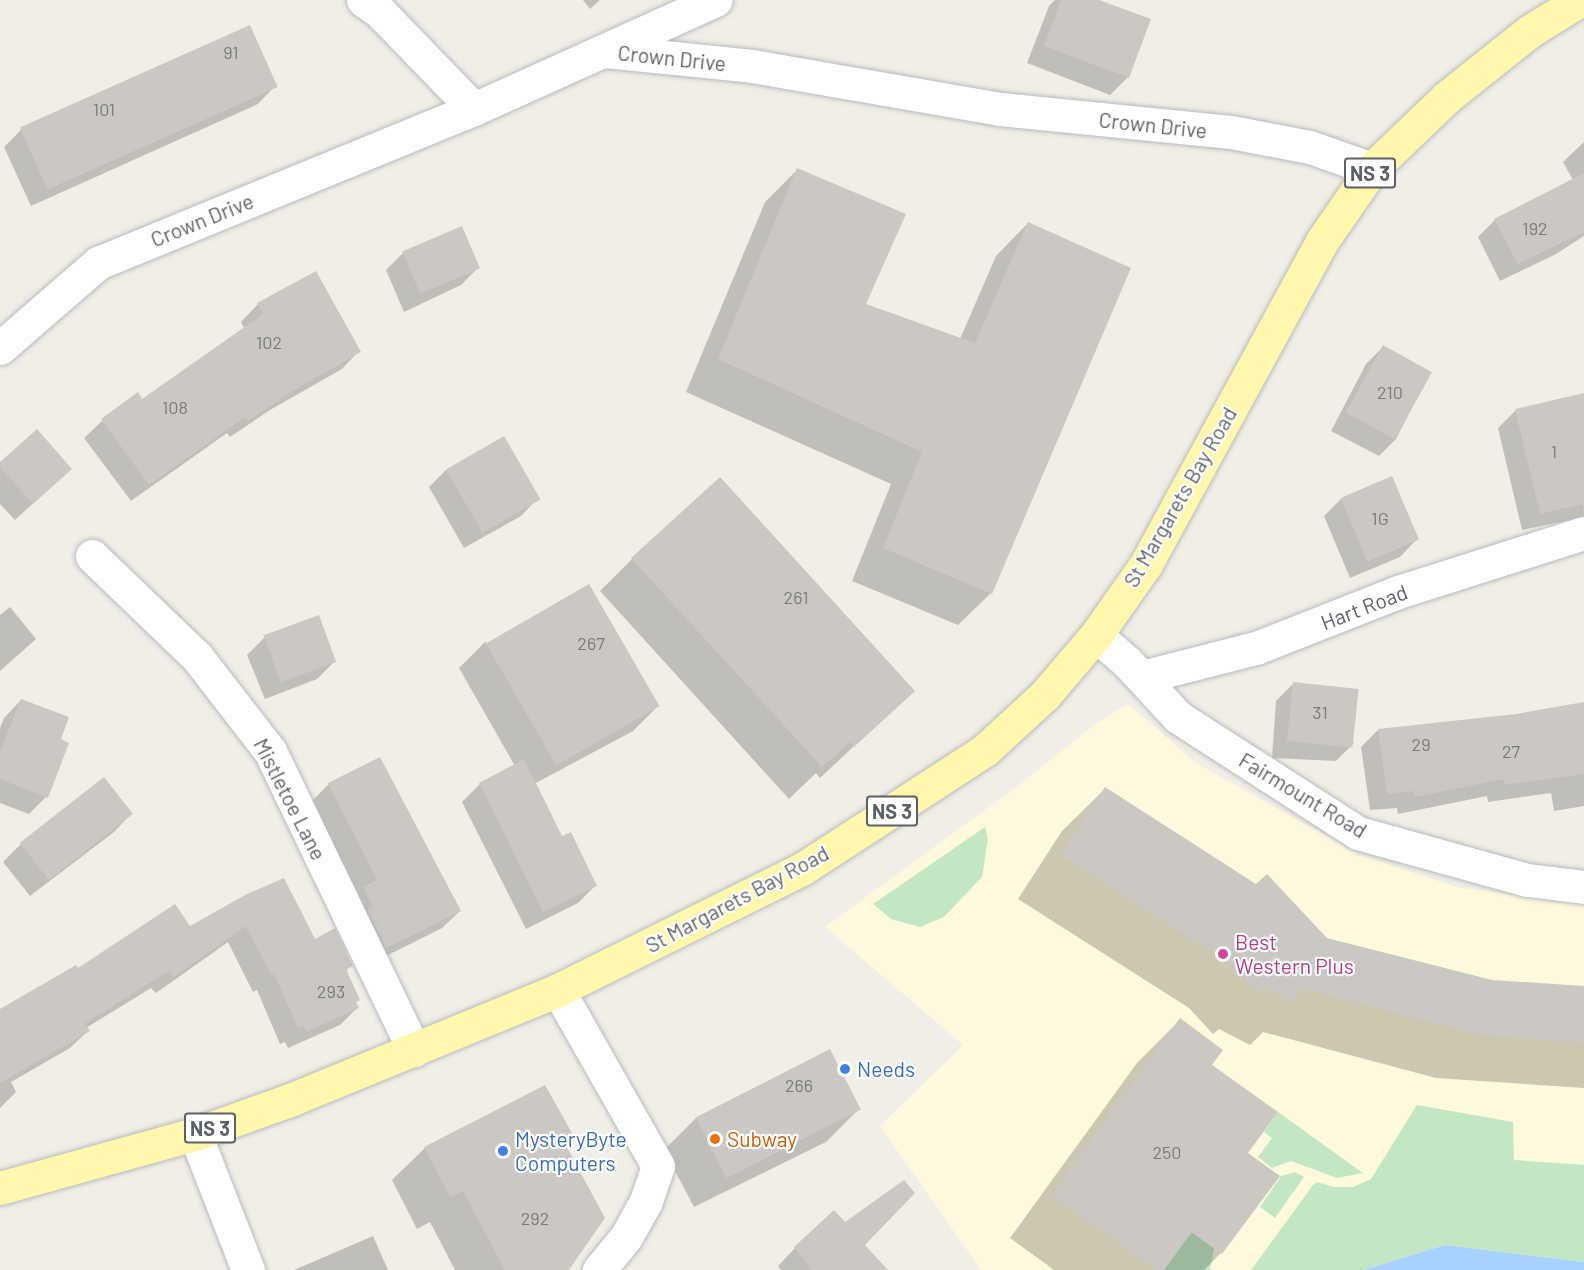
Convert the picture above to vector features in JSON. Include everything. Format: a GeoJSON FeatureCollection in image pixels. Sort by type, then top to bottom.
{"type":"FeatureCollection","features":[{"type":"Feature","properties":{"kind":"main road","name":"St Margarets Bay Road"},"geometry":{"type":"LineString","coordinates":[[0,1188],[195,1134],[290,1100],[558,990],[802,870],[985,750],[1044,696],[1096,635],[1146,564],[1322,241],[1372,169],[1456,90],[1530,31],[1580,0]]}},
{"type":"Feature","properties":{"kind":"street"},"geometry":{"type":"LineString","coordinates":[[363,0],[380,12],[474,109]]}},
{"type":"Feature","properties":{"kind":"street"},"geometry":{"type":"LineString","coordinates":[[604,51],[715,0]]}},
{"type":"Feature","properties":{"kind":"street","name":"Crown Drive"},"geometry":{"type":"LineString","coordinates":[[0,348],[98,263],[474,109],[604,51],[752,66],[1000,110],[1231,132],[1310,147],[1372,169]]}},
{"type":"Feature","properties":{"kind":"street","name":"Hart Road"},"geometry":{"type":"LineString","coordinates":[[1142,677],[1256,648],[1398,592],[1584,533]]}},
{"type":"Feature","properties":{"kind":"street","name":"Mistletoe Lane"},"geometry":{"type":"LineString","coordinates":[[92,556],[197,657],[270,751],[414,1050]]}},
{"type":"Feature","properties":{"kind":"street","name":"Fairmount Road"},"geometry":{"type":"LineString","coordinates":[[1096,635],[1142,677],[1178,717],[1359,833],[1528,880],[1584,886]]}},
{"type":"Feature","properties":{"kind":"street"},"geometry":{"type":"LineString","coordinates":[[558,990],[658,1166],[645,1203],[626,1237],[599,1270]]}},
{"type":"Feature","properties":{"kind":"street"},"geometry":{"type":"LineString","coordinates":[[195,1134],[248,1270]]}},
{"type":"Feature","properties":{"kind":"shaded area"},"geometry":{"type":"Polygon","coordinates":[[[1128,704],[1196,763],[1360,855],[1456,887],[1584,904],[1584,1262],[1445,1245],[1363,1270],[981,1270],[880,1126],[963,1045],[825,927],[1020,784],[1098,722],[1128,704]]]}},
{"type":"Feature","properties":{"kind":"green space"},"geometry":{"type":"Polygon","coordinates":[[[985,827],[988,839],[982,877],[944,917],[920,927],[891,919],[873,904],[985,827]]]}},
{"type":"Feature","properties":{"kind":"green space"},"geometry":{"type":"Polygon","coordinates":[[[1417,1105],[1513,1122],[1514,1160],[1584,1165],[1584,1262],[1445,1245],[1363,1270],[1251,1270],[1313,1185],[1317,1182],[1334,1187],[1353,1187],[1371,1179],[1417,1105]]]}},
{"type":"Feature","properties":{"kind":"green space"},"geometry":{"type":"Polygon","coordinates":[[[1278,1112],[1363,1173],[1337,1178],[1291,1161],[1272,1168],[1258,1157],[1272,1138],[1264,1132],[1278,1112]]]}},
{"type":"Feature","properties":{"kind":"green space"},"geometry":{"type":"Polygon","coordinates":[[[1295,1172],[1304,1177],[1275,1218],[1260,1207],[1281,1176],[1295,1172]]]}},
{"type":"Feature","properties":{"kind":"green space"},"geometry":{"type":"Polygon","coordinates":[[[1192,1232],[1214,1248],[1210,1270],[1164,1270],[1192,1232]]]}},
{"type":"Feature","properties":{"kind":"water"},"geometry":{"type":"Polygon","coordinates":[[[1445,1245],[1584,1262],[1584,1270],[1363,1270],[1445,1245]]]}},
{"type":"Feature","properties":{"kind":"building"},"geometry":{"type":"Polygon","coordinates":[[[1061,0],[1099,0],[1151,19],[1129,78],[1044,46],[1061,0]]]}},
{"type":"Feature","properties":{"kind":"building"},"geometry":{"type":"Polygon","coordinates":[[[250,25],[278,87],[47,190],[20,127],[250,25]]]}},
{"type":"Feature","properties":{"kind":"building"},"geometry":{"type":"Polygon","coordinates":[[[797,168],[906,214],[866,304],[975,343],[1028,222],[1131,268],[992,594],[883,548],[922,452],[718,359],[797,168]]]}},
{"type":"Feature","properties":{"kind":"building"},"geometry":{"type":"Polygon","coordinates":[[[1584,173],[1584,232],[1518,264],[1494,219],[1584,173]]]}},
{"type":"Feature","properties":{"kind":"building"},"geometry":{"type":"Polygon","coordinates":[[[462,226],[480,268],[420,294],[402,251],[462,226]]]}},
{"type":"Feature","properties":{"kind":"building"},"geometry":{"type":"Polygon","coordinates":[[[316,271],[361,352],[289,393],[248,421],[245,417],[149,485],[101,419],[138,392],[142,399],[263,314],[257,303],[316,271]]]}},
{"type":"Feature","properties":{"kind":"building"},"geometry":{"type":"Polygon","coordinates":[[[1383,345],[1432,372],[1395,439],[1346,412],[1383,345]]]}},
{"type":"Feature","properties":{"kind":"building"},"geometry":{"type":"Polygon","coordinates":[[[1584,393],[1584,504],[1540,514],[1515,409],[1584,393]]]}},
{"type":"Feature","properties":{"kind":"building"},"geometry":{"type":"Polygon","coordinates":[[[37,429],[72,469],[33,504],[0,467],[0,462],[37,429]]]}},
{"type":"Feature","properties":{"kind":"building"},"geometry":{"type":"Polygon","coordinates":[[[504,436],[540,499],[482,533],[446,470],[504,436]]]}},
{"type":"Feature","properties":{"kind":"building"},"geometry":{"type":"Polygon","coordinates":[[[1392,476],[1419,540],[1367,561],[1340,498],[1392,476]]]}},
{"type":"Feature","properties":{"kind":"building"},"geometry":{"type":"Polygon","coordinates":[[[720,477],[915,691],[854,747],[850,742],[822,767],[631,558],[720,477]]]}},
{"type":"Feature","properties":{"kind":"building"},"geometry":{"type":"Polygon","coordinates":[[[589,584],[660,706],[556,766],[486,644],[589,584]]]}},
{"type":"Feature","properties":{"kind":"building"},"geometry":{"type":"Polygon","coordinates":[[[319,615],[336,662],[281,682],[264,635],[319,615]]]}},
{"type":"Feature","properties":{"kind":"building"},"geometry":{"type":"Polygon","coordinates":[[[1293,682],[1359,689],[1352,748],[1287,741],[1293,682]]]}},
{"type":"Feature","properties":{"kind":"building"},"geometry":{"type":"Polygon","coordinates":[[[21,699],[69,717],[61,739],[69,743],[48,798],[0,779],[0,752],[21,699]]]}},
{"type":"Feature","properties":{"kind":"building"},"geometry":{"type":"Polygon","coordinates":[[[1584,702],[1584,774],[1505,785],[1504,779],[1415,797],[1414,791],[1387,794],[1378,729],[1516,714],[1584,702]]]}},
{"type":"Feature","properties":{"kind":"building"},"geometry":{"type":"Polygon","coordinates":[[[380,757],[461,911],[386,948],[367,910],[373,907],[363,887],[377,880],[328,783],[380,757]]]}},
{"type":"Feature","properties":{"kind":"building"},"geometry":{"type":"Polygon","coordinates":[[[524,759],[562,836],[571,832],[597,886],[543,912],[479,783],[524,759]]]}},
{"type":"Feature","properties":{"kind":"building"},"geometry":{"type":"Polygon","coordinates":[[[104,777],[133,814],[49,880],[20,843],[104,777]]]}},
{"type":"Feature","properties":{"kind":"building"},"geometry":{"type":"Polygon","coordinates":[[[1105,787],[1256,884],[1267,874],[1327,938],[1492,980],[1584,986],[1584,1043],[1480,1035],[1300,988],[1294,1003],[1263,987],[1257,992],[1232,965],[1060,855],[1105,787]]]}},
{"type":"Feature","properties":{"kind":"building"},"geometry":{"type":"Polygon","coordinates":[[[284,878],[315,939],[335,928],[353,966],[346,969],[360,1000],[356,1002],[359,1008],[306,1032],[303,1026],[298,1028],[274,974],[271,975],[246,926],[174,977],[169,971],[85,1023],[90,1031],[0,1083],[0,1009],[76,965],[78,968],[175,904],[190,926],[247,894],[284,878]]]}},
{"type":"Feature","properties":{"kind":"building"},"geometry":{"type":"Polygon","coordinates":[[[1180,1018],[1223,1050],[1212,1065],[1278,1112],[1248,1153],[1280,1176],[1222,1254],[1191,1232],[1164,1270],[1157,1270],[1051,1195],[1180,1018]]]}},
{"type":"Feature","properties":{"kind":"building"},"geometry":{"type":"Polygon","coordinates":[[[830,1049],[861,1110],[726,1178],[695,1118],[830,1049]]]}},
{"type":"Feature","properties":{"kind":"building"},"geometry":{"type":"Polygon","coordinates":[[[545,1085],[572,1133],[562,1138],[605,1218],[569,1270],[505,1270],[463,1191],[450,1197],[424,1147],[545,1085]]]}},
{"type":"Feature","properties":{"kind":"building"},"geometry":{"type":"Polygon","coordinates":[[[904,1180],[915,1193],[865,1245],[888,1270],[812,1270],[794,1247],[834,1210],[845,1222],[904,1180]]]}},
{"type":"Feature","properties":{"kind":"place","name":"Best Western Plus"},"geometry":{"type":"Point","coordinates":[1223,954]}},
{"type":"Feature","properties":{"kind":"place","name":"Needs"},"geometry":{"type":"Point","coordinates":[845,1069]}},
{"type":"Feature","properties":{"kind":"place","name":"Subway"},"geometry":{"type":"Point","coordinates":[715,1139]}},
{"type":"Feature","properties":{"kind":"place","name":"MysteryByte Computers"},"geometry":{"type":"Point","coordinates":[503,1151]}}]}
